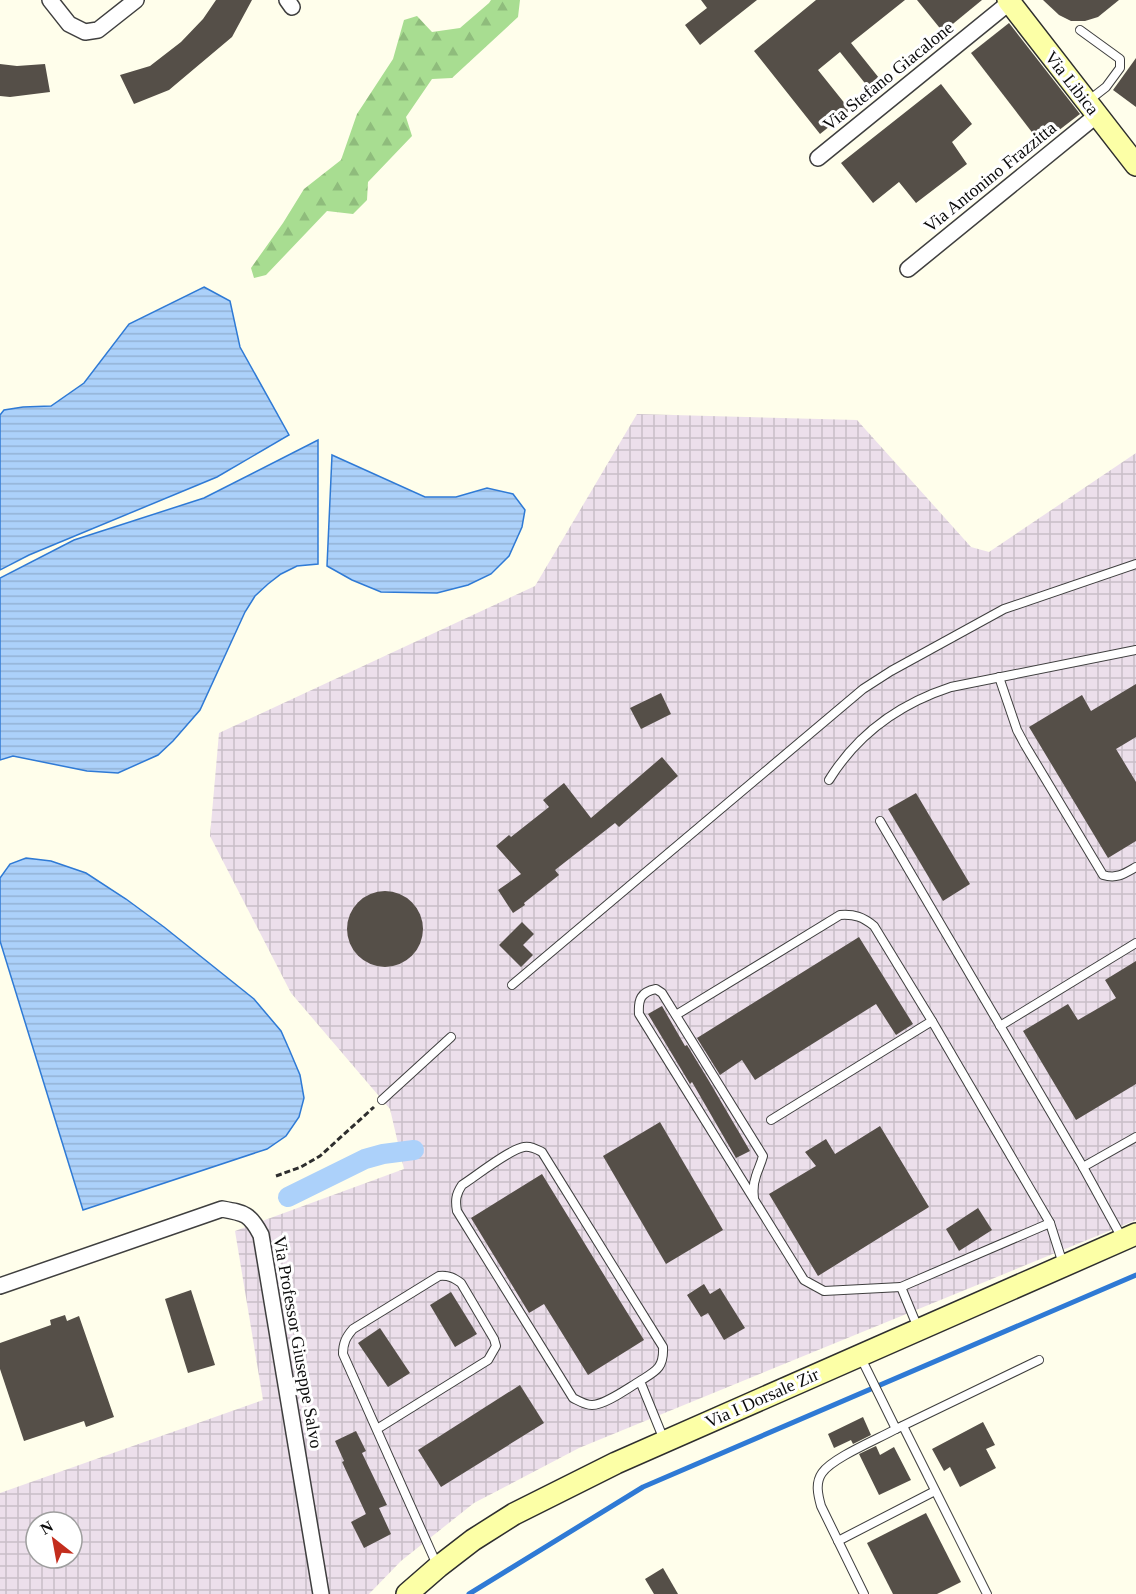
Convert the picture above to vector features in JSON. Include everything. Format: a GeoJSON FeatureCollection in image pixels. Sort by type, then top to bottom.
{"type":"FeatureCollection","features":[{"type":"Feature","properties":{"kind":"main road","name":"Via Libica"},"geometry":{"type":"LineString","coordinates":[[1009,1],[1136,165]]}},
{"type":"Feature","properties":{"kind":"main road","name":"Via I Dorsale Zir"},"geometry":{"type":"LineString","coordinates":[[407,1594],[473,1540],[514,1514],[616,1463],[1130,1236]]}},
{"type":"Feature","properties":{"kind":"street"},"geometry":{"type":"LineString","coordinates":[[50,0],[69,24],[85,32],[99,30],[136,0]]}},
{"type":"Feature","properties":{"kind":"street","name":"Via Stefano Giacalone"},"geometry":{"type":"LineString","coordinates":[[818,158],[1009,1]]}},
{"type":"Feature","properties":{"kind":"street","name":"Via Antonino Frazzitta"},"geometry":{"type":"LineString","coordinates":[[908,268],[1092,109]]}},
{"type":"Feature","properties":{"kind":"street","name":"Via Professor Giuseppe Salvo"},"geometry":{"type":"LineString","coordinates":[[0,1286],[222,1209],[241,1212],[254,1221],[261,1235],[321,1594]]}},
{"type":"Feature","properties":{"kind":"lane"},"geometry":{"type":"LineString","coordinates":[[1080,30],[1120,59],[1120,69],[1092,109]]}},
{"type":"Feature","properties":{"kind":"lane"},"geometry":{"type":"LineString","coordinates":[[512,985],[862,689],[891,670],[1004,609],[1136,564]]}},
{"type":"Feature","properties":{"kind":"lane"},"geometry":{"type":"LineString","coordinates":[[829,780],[838,765],[861,740],[887,717],[905,705],[929,694],[951,687],[1136,650]]}},
{"type":"Feature","properties":{"kind":"lane"},"geometry":{"type":"LineString","coordinates":[[999,677],[1021,737],[1103,875],[1112,878],[1136,867]]}},
{"type":"Feature","properties":{"kind":"lane"},"geometry":{"type":"LineString","coordinates":[[880,821],[1083,1167],[1130,1236]]}},
{"type":"Feature","properties":{"kind":"lane"},"geometry":{"type":"LineString","coordinates":[[676,1015],[840,915],[852,914],[864,918],[874,926],[932,1021],[1050,1223],[1064,1265]]}},
{"type":"Feature","properties":{"kind":"lane"},"geometry":{"type":"LineString","coordinates":[[1000,1026],[1136,943]]}},
{"type":"Feature","properties":{"kind":"lane"},"geometry":{"type":"LineString","coordinates":[[754,1198],[753,1185],[763,1156],[662,993],[656,989],[648,990],[638,1003],[639,1014],[804,1280],[824,1291],[901,1287],[1050,1223]]}},
{"type":"Feature","properties":{"kind":"lane"},"geometry":{"type":"LineString","coordinates":[[771,1120],[932,1021]]}},
{"type":"Feature","properties":{"kind":"lane"},"geometry":{"type":"LineString","coordinates":[[382,1100],[451,1037]]}},
{"type":"Feature","properties":{"kind":"lane"},"geometry":{"type":"LineString","coordinates":[[1083,1167],[1136,1137]]}},
{"type":"Feature","properties":{"kind":"lane"},"geometry":{"type":"LineString","coordinates":[[526,1147],[542,1152],[663,1347],[662,1364],[640,1381],[601,1403],[592,1405],[573,1398],[457,1211],[455,1200],[462,1185],[515,1150],[526,1147]]}},
{"type":"Feature","properties":{"kind":"lane"},"geometry":{"type":"LineString","coordinates":[[376,1429],[488,1360],[495,1346],[495,1339],[461,1283],[454,1278],[447,1275],[440,1276],[353,1329],[346,1336],[343,1346],[343,1354],[376,1429],[438,1567]]}},
{"type":"Feature","properties":{"kind":"lane"},"geometry":{"type":"LineString","coordinates":[[901,1287],[918,1329]]}},
{"type":"Feature","properties":{"kind":"lane"},"geometry":{"type":"LineString","coordinates":[[860,1355],[879,1395],[935,1491],[987,1594]]}},
{"type":"Feature","properties":{"kind":"lane"},"geometry":{"type":"LineString","coordinates":[[864,1594],[821,1506],[817,1491],[820,1474],[834,1461],[1039,1360]]}},
{"type":"Feature","properties":{"kind":"lane"},"geometry":{"type":"LineString","coordinates":[[640,1381],[665,1441]]}},
{"type":"Feature","properties":{"kind":"lane"},"geometry":{"type":"LineString","coordinates":[[838,1541],[935,1491]]}},
{"type":"Feature","properties":{"kind":"path"},"geometry":{"type":"LineString","coordinates":[[276,1176],[301,1167],[320,1156],[382,1100]]}},
{"type":"Feature","properties":{"kind":"shaded area"},"geometry":{"type":"Polygon","coordinates":[[[637,414],[857,420],[971,547],[989,552],[1136,453],[1136,1220],[579,1448],[474,1503],[401,1561],[369,1594],[0,1594],[0,1493],[263,1400],[235,1231],[404,1169],[390,1109],[291,993],[210,836],[219,733],[535,586],[637,414]]]}},
{"type":"Feature","properties":{"kind":"green space"},"geometry":{"type":"Polygon","coordinates":[[[491,0],[520,0],[518,17],[452,78],[432,79],[406,117],[412,136],[368,182],[367,200],[353,214],[327,211],[266,275],[254,278],[251,268],[304,189],[341,160],[357,114],[393,59],[404,20],[417,16],[432,32],[460,28],[491,0]]]}},
{"type":"Feature","properties":{"kind":"water"},"geometry":{"type":"Polygon","coordinates":[[[204,287],[230,301],[240,347],[289,435],[217,477],[29,555],[0,570],[0,415],[4,410],[51,406],[84,383],[129,324],[204,287]]]}},
{"type":"Feature","properties":{"kind":"water"},"geometry":{"type":"Polygon","coordinates":[[[318,440],[318,564],[297,566],[281,574],[255,596],[245,612],[200,710],[173,741],[158,755],[118,773],[87,771],[13,756],[0,760],[0,578],[74,540],[204,498],[318,440]]]}},
{"type":"Feature","properties":{"kind":"water"},"geometry":{"type":"Polygon","coordinates":[[[332,455],[425,497],[456,497],[487,488],[513,494],[525,510],[522,527],[509,556],[491,574],[468,585],[437,593],[381,592],[327,566],[332,455]]]}},
{"type":"Feature","properties":{"kind":"water"},"geometry":{"type":"Polygon","coordinates":[[[26,858],[51,861],[86,873],[164,927],[254,999],[281,1031],[300,1075],[304,1098],[299,1117],[286,1136],[267,1149],[83,1210],[0,941],[0,878],[10,864],[26,858]]]}},
{"type":"Feature","properties":{"kind":"building"},"geometry":{"type":"Polygon","coordinates":[[[216,0],[252,0],[232,37],[169,90],[134,104],[120,75],[150,66],[181,42],[203,19],[216,0]]]}},
{"type":"Feature","properties":{"kind":"building"},"geometry":{"type":"Polygon","coordinates":[[[701,0],[757,0],[700,45],[685,25],[707,8],[701,0]]]}},
{"type":"Feature","properties":{"kind":"building"},"geometry":{"type":"Polygon","coordinates":[[[816,0],[905,0],[851,43],[883,83],[872,92],[840,52],[818,70],[850,110],[820,134],[754,51],[816,0]]]}},
{"type":"Feature","properties":{"kind":"building"},"geometry":{"type":"Polygon","coordinates":[[[917,0],[982,0],[943,32],[917,0]]]}},
{"type":"Feature","properties":{"kind":"building"},"geometry":{"type":"Polygon","coordinates":[[[1043,0],[1119,0],[1098,17],[1085,21],[1071,21],[1059,15],[1043,0]]]}},
{"type":"Feature","properties":{"kind":"building"},"geometry":{"type":"Polygon","coordinates":[[[1009,23],[1080,114],[1041,144],[971,53],[1009,23]]]}},
{"type":"Feature","properties":{"kind":"building"},"geometry":{"type":"Polygon","coordinates":[[[1136,58],[1136,107],[1113,90],[1136,58]]]}},
{"type":"Feature","properties":{"kind":"building"},"geometry":{"type":"Polygon","coordinates":[[[0,64],[17,66],[45,64],[50,92],[0,96],[0,64]]]}},
{"type":"Feature","properties":{"kind":"building"},"geometry":{"type":"Polygon","coordinates":[[[941,84],[972,124],[952,142],[967,164],[916,203],[899,182],[873,203],[841,163],[941,84]]]}},
{"type":"Feature","properties":{"kind":"building"},"geometry":{"type":"Polygon","coordinates":[[[1136,684],[1136,737],[1116,749],[1136,782],[1136,841],[1108,858],[1029,727],[1082,695],[1091,711],[1136,684]]]}},
{"type":"Feature","properties":{"kind":"building"},"geometry":{"type":"Polygon","coordinates":[[[661,693],[671,714],[641,729],[630,708],[661,693]]]}},
{"type":"Feature","properties":{"kind":"building"},"geometry":{"type":"Polygon","coordinates":[[[662,757],[678,776],[619,827],[615,823],[555,870],[559,875],[513,913],[498,890],[521,874],[496,846],[549,807],[543,800],[564,783],[591,818],[662,757]]]}},
{"type":"Feature","properties":{"kind":"building"},"geometry":{"type":"Polygon","coordinates":[[[916,793],[970,884],[943,901],[888,809],[916,793]]]}},
{"type":"Feature","properties":{"kind":"building"},"geometry":{"type":"Polygon","coordinates":[[[385,891],[400,894],[412,902],[420,914],[423,929],[420,944],[412,956],[400,964],[385,967],[370,964],[358,956],[350,944],[347,929],[350,914],[358,902],[370,894],[385,891]]]}},
{"type":"Feature","properties":{"kind":"building"},"geometry":{"type":"Polygon","coordinates":[[[522,922],[534,934],[523,945],[533,955],[521,967],[499,945],[522,922]]]}},
{"type":"Feature","properties":{"kind":"building"},"geometry":{"type":"Polygon","coordinates":[[[859,937],[913,1024],[896,1035],[876,1004],[755,1080],[742,1060],[720,1075],[697,1038],[859,937]]]}},
{"type":"Feature","properties":{"kind":"building"},"geometry":{"type":"Polygon","coordinates":[[[1136,961],[1136,1084],[1076,1120],[1023,1031],[1068,1004],[1078,1020],[1116,998],[1105,980],[1136,961]]]}},
{"type":"Feature","properties":{"kind":"building"},"geometry":{"type":"Polygon","coordinates":[[[662,1006],[750,1151],[736,1158],[692,1082],[690,1084],[648,1014],[662,1006]]]}},
{"type":"Feature","properties":{"kind":"building"},"geometry":{"type":"Polygon","coordinates":[[[660,1122],[723,1230],[666,1264],[603,1156],[660,1122]]]}},
{"type":"Feature","properties":{"kind":"building"},"geometry":{"type":"Polygon","coordinates":[[[880,1126],[929,1207],[818,1276],[769,1194],[816,1166],[805,1152],[826,1139],[835,1154],[880,1126]]]}},
{"type":"Feature","properties":{"kind":"building"},"geometry":{"type":"Polygon","coordinates":[[[542,1174],[644,1340],[588,1375],[544,1304],[529,1313],[471,1218],[542,1174]]]}},
{"type":"Feature","properties":{"kind":"building"},"geometry":{"type":"Polygon","coordinates":[[[978,1208],[992,1230],[959,1251],[946,1229],[978,1208]]]}},
{"type":"Feature","properties":{"kind":"building"},"geometry":{"type":"Polygon","coordinates":[[[704,1284],[710,1294],[720,1288],[745,1328],[724,1340],[708,1313],[701,1317],[687,1295],[704,1284]]]}},
{"type":"Feature","properties":{"kind":"building"},"geometry":{"type":"Polygon","coordinates":[[[191,1290],[215,1365],[188,1373],[165,1299],[191,1290]]]}},
{"type":"Feature","properties":{"kind":"building"},"geometry":{"type":"Polygon","coordinates":[[[451,1292],[477,1334],[455,1347],[430,1305],[451,1292]]]}},
{"type":"Feature","properties":{"kind":"building"},"geometry":{"type":"Polygon","coordinates":[[[65,1315],[67,1321],[79,1316],[114,1417],[86,1427],[84,1421],[24,1441],[0,1369],[0,1343],[51,1325],[50,1320],[65,1315]]]}},
{"type":"Feature","properties":{"kind":"building"},"geometry":{"type":"Polygon","coordinates":[[[380,1328],[410,1373],[388,1387],[358,1343],[380,1328]]]}},
{"type":"Feature","properties":{"kind":"building"},"geometry":{"type":"Polygon","coordinates":[[[520,1385],[544,1423],[441,1487],[418,1450],[520,1385]]]}},
{"type":"Feature","properties":{"kind":"building"},"geometry":{"type":"Polygon","coordinates":[[[863,1417],[871,1435],[853,1444],[851,1440],[834,1448],[828,1434],[863,1417]]]}},
{"type":"Feature","properties":{"kind":"building"},"geometry":{"type":"Polygon","coordinates":[[[983,1422],[995,1445],[986,1449],[996,1468],[960,1487],[950,1467],[944,1471],[932,1449],[983,1422]]]}},
{"type":"Feature","properties":{"kind":"building"},"geometry":{"type":"Polygon","coordinates":[[[356,1431],[366,1451],[362,1453],[387,1505],[379,1508],[391,1534],[364,1548],[351,1522],[366,1514],[335,1441],[356,1431]]]}},
{"type":"Feature","properties":{"kind":"building"},"geometry":{"type":"Polygon","coordinates":[[[876,1446],[880,1455],[894,1447],[911,1480],[879,1495],[859,1454],[876,1446]]]}},
{"type":"Feature","properties":{"kind":"building"},"geometry":{"type":"Polygon","coordinates":[[[926,1513],[961,1582],[937,1594],[893,1594],[867,1543],[926,1513]]]}},
{"type":"Feature","properties":{"kind":"building"},"geometry":{"type":"Polygon","coordinates":[[[663,1568],[678,1594],[654,1594],[645,1579],[663,1568]]]}},
{"type":"Feature","properties":{"kind":"waterway"},"geometry":{"type":"LineString","coordinates":[[288,1197],[365,1159],[414,1150]]}},
{"type":"Feature","properties":{"kind":"waterway"},"geometry":{"type":"LineString","coordinates":[[469,1594],[643,1487],[1136,1275]]}}]}
